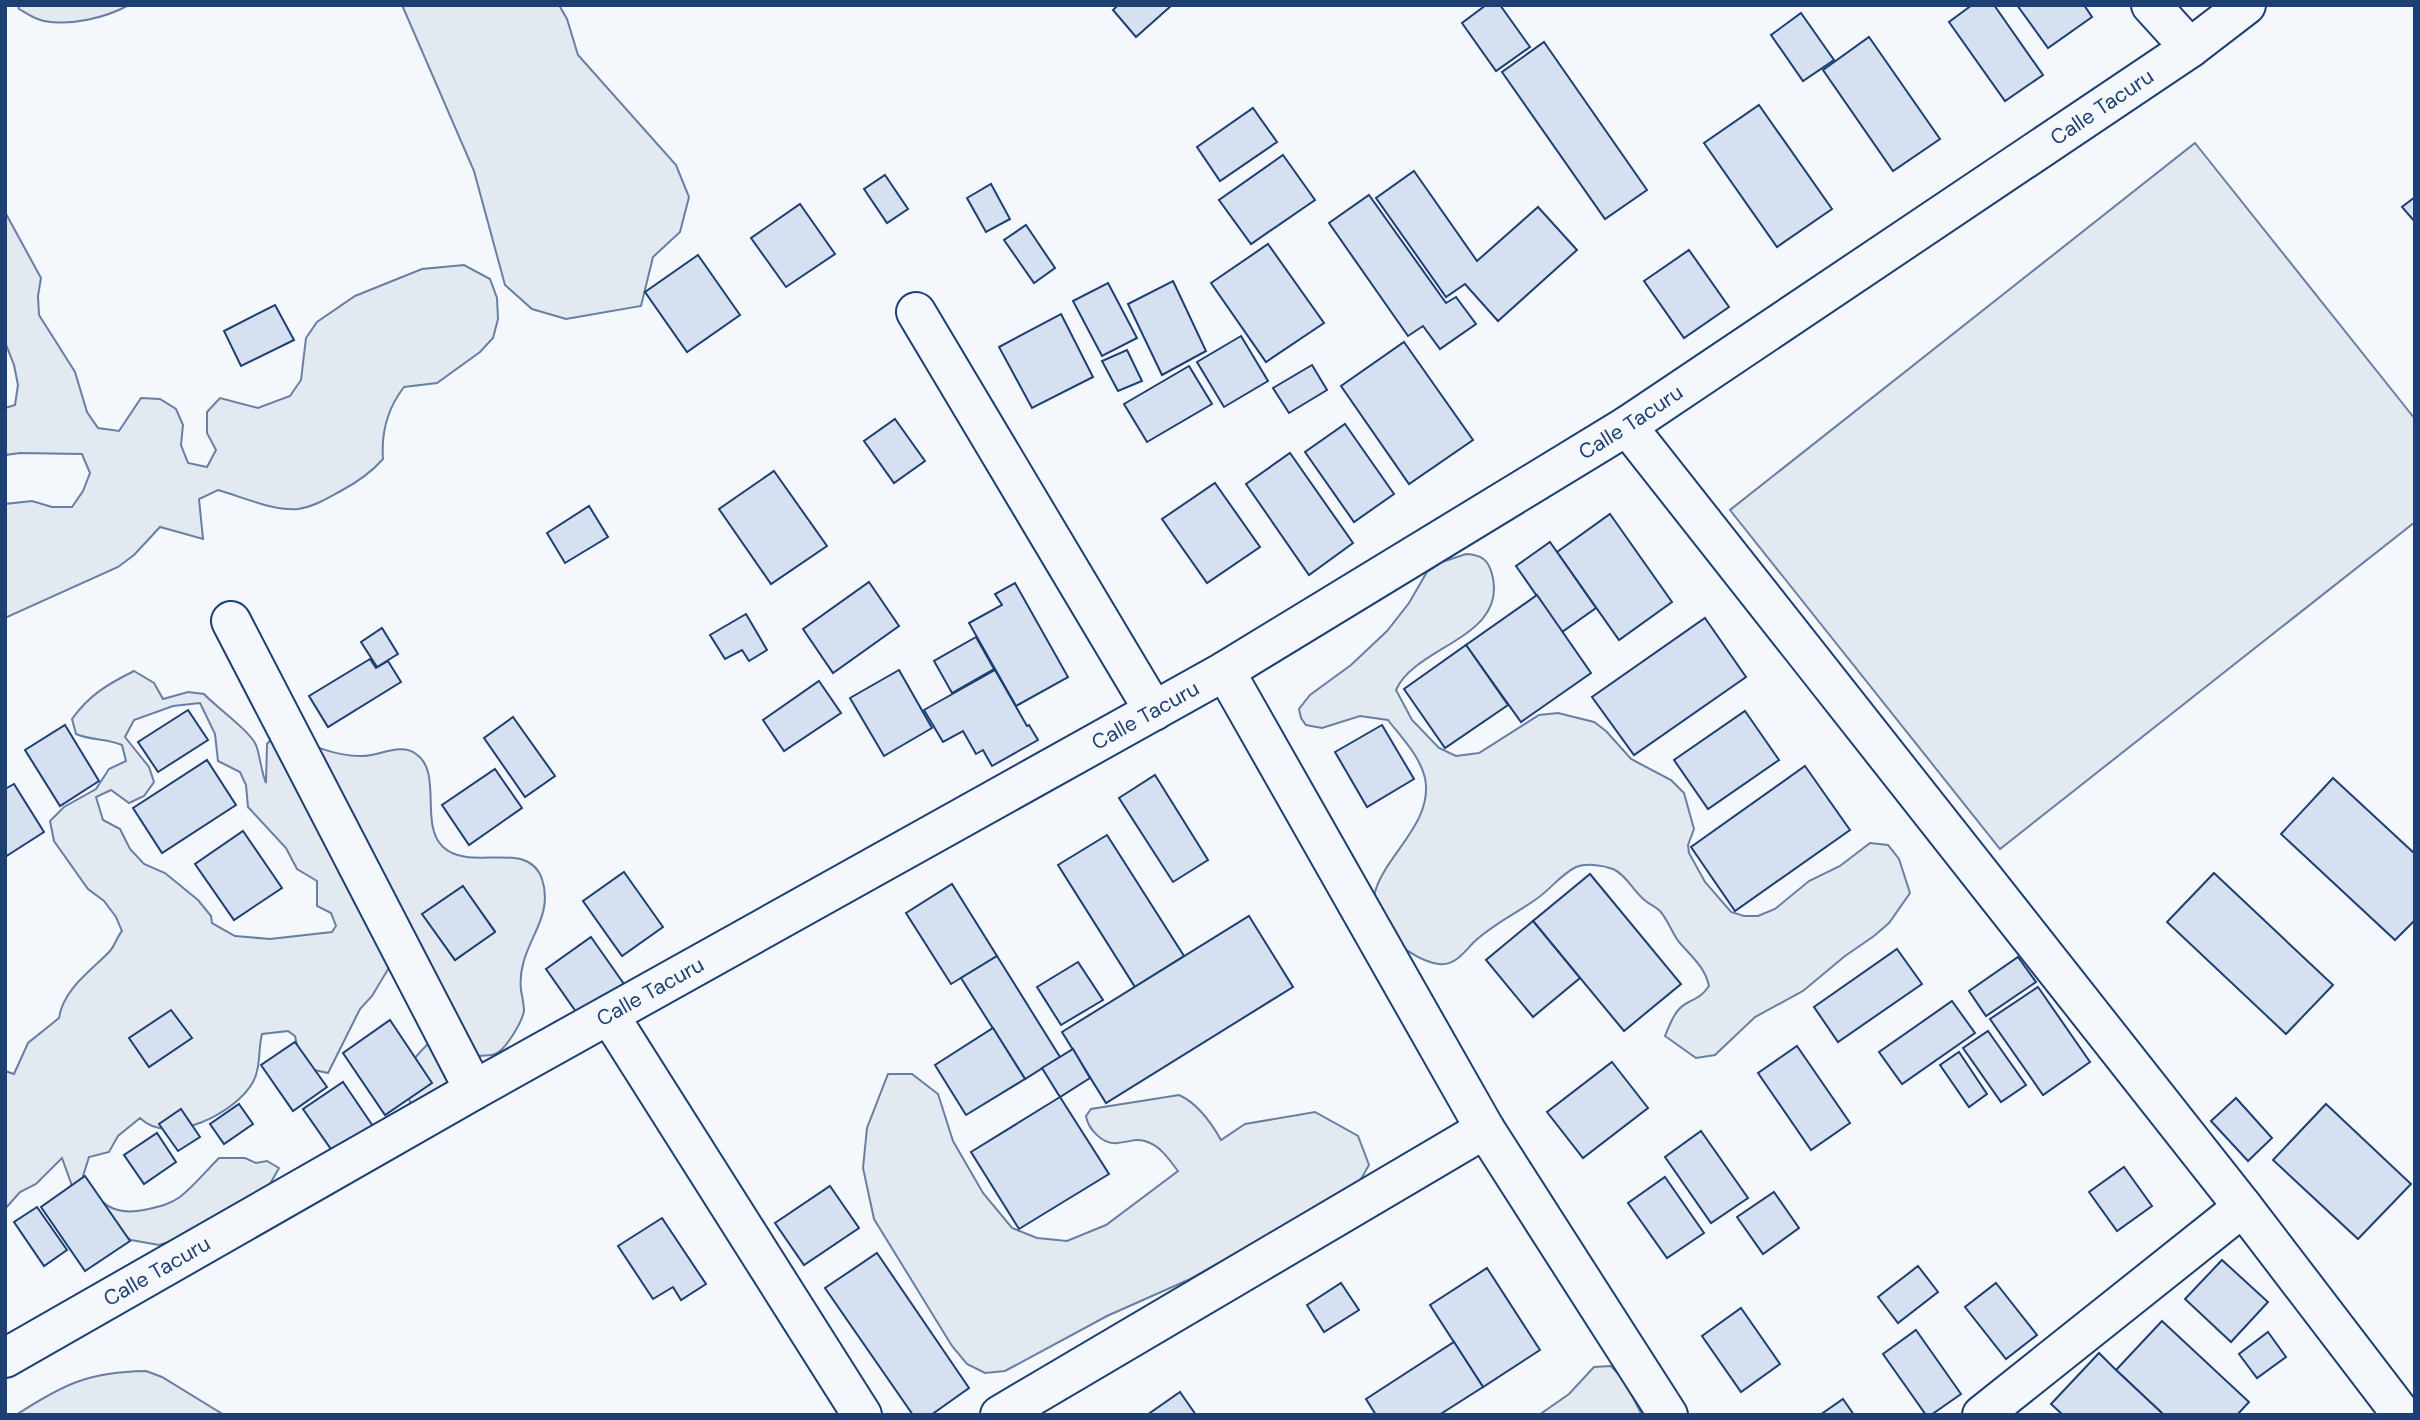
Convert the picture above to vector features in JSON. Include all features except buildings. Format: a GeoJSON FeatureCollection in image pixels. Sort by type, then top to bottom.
{"type":"FeatureCollection","features":[{"type":"Feature","properties":{"kind":"street"},"geometry":{"type":"LineString","coordinates":[[2151,5],[2190,48]]}},
{"type":"Feature","properties":{"kind":"street","name":"Calle Tacuru"},"geometry":{"type":"LineString","coordinates":[[5,1358],[474,1090],[1225,671],[1627,426],[2190,48],[2246,5]]}},
{"type":"Feature","properties":{"kind":"street"},"geometry":{"type":"LineString","coordinates":[[916,312],[1154,711]]}},
{"type":"Feature","properties":{"kind":"street"},"geometry":{"type":"LineString","coordinates":[[1627,426],[2243,1207],[2402,1415]]}},
{"type":"Feature","properties":{"kind":"street"},"geometry":{"type":"LineString","coordinates":[[231,621],[474,1090]]}},
{"type":"Feature","properties":{"kind":"street"},"geometry":{"type":"LineString","coordinates":[[1225,671],[1485,1129],[1668,1415]]}},
{"type":"Feature","properties":{"kind":"street"},"geometry":{"type":"LineString","coordinates":[[609,1015],[862,1415]]}},
{"type":"Feature","properties":{"kind":"street"},"geometry":{"type":"LineString","coordinates":[[1000,1415],[1485,1129]]}},
{"type":"Feature","properties":{"kind":"street"},"geometry":{"type":"LineString","coordinates":[[1982,1415],[2243,1207]]}},
{"type":"Feature","properties":{"kind":"shaded area"},"geometry":{"type":"Polygon","coordinates":[[[18,5],[129,5],[99,17],[76,22],[54,22],[38,19],[19,9],[18,5]]]}},
{"type":"Feature","properties":{"kind":"shaded area"},"geometry":{"type":"Polygon","coordinates":[[[402,5],[559,5],[567,19],[578,55],[676,165],[689,197],[680,232],[653,257],[641,306],[566,319],[532,309],[505,285],[474,171],[402,5]]]}},
{"type":"Feature","properties":{"kind":"shaded area"},"geometry":{"type":"Polygon","coordinates":[[[2195,143],[2415,419],[2415,522],[2000,849],[1730,510],[2195,143]]]}},
{"type":"Feature","properties":{"kind":"shaded area"},"geometry":{"type":"Polygon","coordinates":[[[5,212],[41,278],[39,315],[75,372],[87,412],[98,428],[119,431],[141,398],[160,399],[176,409],[183,425],[181,445],[188,463],[207,467],[216,450],[207,433],[207,412],[220,398],[258,408],[290,396],[301,380],[306,338],[317,322],[355,296],[422,269],[464,265],[490,279],[497,298],[498,319],[493,338],[480,352],[437,383],[404,387],[386,421],[383,459],[368,474],[351,485],[319,502],[298,509],[268,506],[218,490],[199,499],[203,539],[160,527],[134,555],[118,567],[5,618],[5,504],[32,501],[52,507],[72,507],[83,491],[90,473],[82,454],[5,455],[5,408],[15,405],[18,385],[5,342],[5,212]]]}},
{"type":"Feature","properties":{"kind":"shaded area"},"geometry":{"type":"Polygon","coordinates":[[[1466,554],[1483,559],[1492,574],[1494,596],[1487,613],[1474,627],[1422,662],[1407,675],[1396,690],[1412,720],[1439,748],[1456,756],[1479,753],[1539,715],[1558,713],[1594,722],[1606,731],[1631,759],[1671,780],[1684,793],[1694,829],[1688,845],[1689,853],[1705,882],[1731,912],[1758,916],[1775,909],[1809,881],[1840,866],[1870,843],[1888,845],[1899,859],[1910,893],[1889,923],[1803,991],[1755,1017],[1715,1055],[1696,1058],[1665,1036],[1679,1009],[1709,986],[1707,979],[1660,911],[1642,898],[1622,875],[1613,869],[1594,865],[1576,867],[1535,900],[1488,930],[1459,958],[1450,963],[1439,964],[1424,960],[1390,937],[1377,919],[1375,892],[1380,878],[1416,824],[1422,810],[1426,794],[1423,770],[1388,720],[1360,716],[1322,728],[1306,725],[1299,709],[1310,695],[1351,665],[1387,631],[1409,603],[1427,572],[1442,562],[1466,554]]]}},
{"type":"Feature","properties":{"kind":"shaded area"},"geometry":{"type":"Polygon","coordinates":[[[134,671],[154,683],[163,699],[188,692],[204,694],[253,739],[266,783],[267,744],[279,731],[339,754],[367,756],[403,749],[416,754],[424,762],[428,773],[432,825],[443,847],[468,857],[525,860],[535,867],[542,879],[545,894],[544,908],[521,974],[524,1011],[520,1022],[503,1048],[493,1055],[479,1056],[446,1097],[412,1107],[406,1087],[407,1072],[429,1043],[390,966],[372,996],[360,1009],[328,1073],[310,1069],[299,1054],[295,1036],[288,1031],[262,1034],[256,1076],[244,1094],[232,1105],[217,1115],[184,1128],[152,1126],[140,1118],[118,1136],[109,1152],[89,1157],[83,1176],[89,1186],[102,1202],[118,1210],[127,1211],[149,1209],[176,1199],[219,1158],[245,1158],[256,1163],[267,1161],[279,1168],[266,1191],[178,1239],[159,1245],[131,1240],[74,1200],[62,1158],[36,1184],[20,1192],[5,1209],[5,1071],[14,1074],[28,1043],[59,1018],[72,989],[110,951],[122,931],[104,901],[88,889],[54,841],[50,821],[64,807],[96,789],[109,769],[126,761],[122,745],[76,734],[72,719],[92,697],[134,671]],[[200,703],[173,706],[134,720],[125,737],[149,767],[154,782],[144,796],[129,803],[111,790],[96,797],[103,820],[120,829],[130,849],[144,864],[165,873],[198,900],[211,916],[212,923],[235,936],[270,939],[332,932],[336,926],[331,913],[317,906],[317,881],[297,869],[286,848],[248,807],[246,785],[240,772],[218,761],[215,734],[200,703]],[[463,887],[423,914],[455,960],[495,931],[463,887]]]}},
{"type":"Feature","properties":{"kind":"shaded area"},"geometry":{"type":"Polygon","coordinates":[[[888,1074],[912,1074],[938,1094],[953,1141],[983,1193],[1012,1228],[1037,1238],[1067,1241],[1106,1225],[1178,1171],[1162,1151],[1150,1143],[1138,1140],[1112,1143],[1102,1139],[1087,1121],[1086,1116],[1091,1109],[1179,1095],[1198,1109],[1221,1140],[1245,1124],[1315,1112],[1358,1136],[1369,1165],[1357,1186],[1188,1280],[1107,1316],[1005,1371],[985,1373],[967,1364],[952,1346],[874,1219],[863,1168],[867,1128],[888,1074]]]}},
{"type":"Feature","properties":{"kind":"shaded area"},"geometry":{"type":"Polygon","coordinates":[[[1611,1366],[1624,1380],[1642,1415],[1539,1415],[1569,1394],[1594,1367],[1611,1366]]]}},
{"type":"Feature","properties":{"kind":"shaded area"},"geometry":{"type":"Polygon","coordinates":[[[146,1371],[162,1377],[224,1415],[16,1415],[48,1395],[77,1382],[108,1374],[146,1371]]]}}]}
